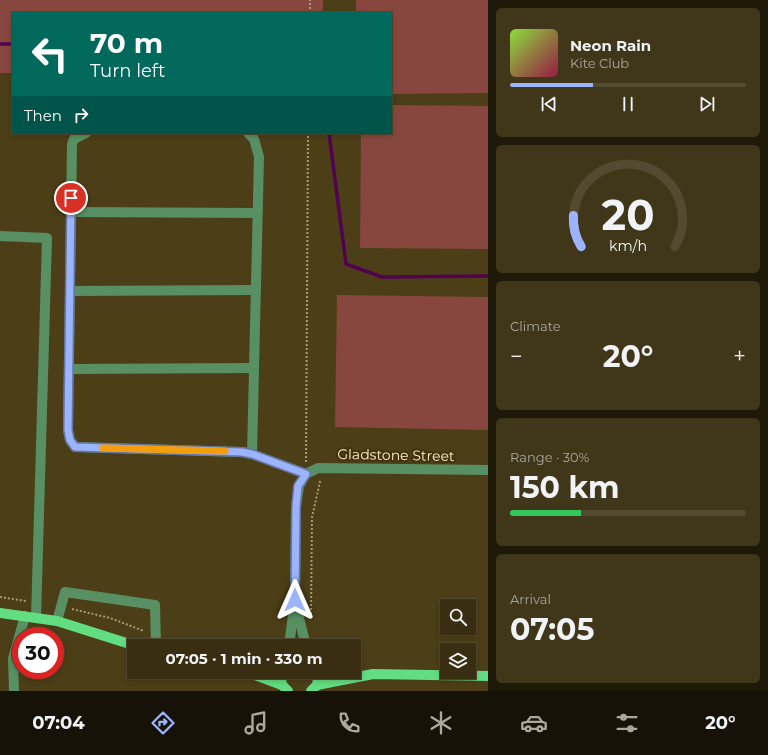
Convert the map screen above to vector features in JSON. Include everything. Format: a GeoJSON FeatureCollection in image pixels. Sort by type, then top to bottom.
{"type":"FeatureCollection","features":[{"type":"Feature","properties":{"kind":"main road"},"geometry":{"type":"LineString","coordinates":[[0,613],[57,621],[127,643]]}},
{"type":"Feature","properties":{"kind":"main road"},"geometry":{"type":"LineString","coordinates":[[361,672],[373,674],[488,676]]}},
{"type":"Feature","properties":{"kind":"main road"},"geometry":{"type":"LineString","coordinates":[[313,689],[339,679],[373,674]]}},
{"type":"Feature","properties":{"kind":"main road"},"geometry":{"type":"LineString","coordinates":[[263,679],[285,688]]}},
{"type":"Feature","properties":{"kind":"main road"},"geometry":{"type":"LineString","coordinates":[[313,689],[317,679]]}},
{"type":"Feature","properties":{"kind":"street"},"geometry":{"type":"LineString","coordinates":[[84,134],[74,139],[72,144],[68,430],[70,440],[75,447],[232,451],[252,454],[306,474],[298,486],[296,507],[295,600],[290,639]]}},
{"type":"Feature","properties":{"kind":"street"},"geometry":{"type":"LineString","coordinates":[[249,134],[254,139],[259,157],[252,454]]}},
{"type":"Feature","properties":{"kind":"street"},"geometry":{"type":"LineString","coordinates":[[70,212],[257,212]]}},
{"type":"Feature","properties":{"kind":"street"},"geometry":{"type":"LineString","coordinates":[[0,236],[47,238],[36,618]]}},
{"type":"Feature","properties":{"kind":"street"},"geometry":{"type":"LineString","coordinates":[[70,291],[255,290]]}},
{"type":"Feature","properties":{"kind":"street"},"geometry":{"type":"LineString","coordinates":[[69,369],[254,368]]}},
{"type":"Feature","properties":{"kind":"street","name":"Gladstone Street"},"geometry":{"type":"LineString","coordinates":[[306,474],[318,468],[488,470]]}},
{"type":"Feature","properties":{"kind":"street"},"geometry":{"type":"LineString","coordinates":[[57,621],[65,592],[155,605],[156,639]]}},
{"type":"Feature","properties":{"kind":"street"},"geometry":{"type":"LineString","coordinates":[[295,600],[304,639]]}},
{"type":"Feature","properties":{"kind":"street"},"geometry":{"type":"LineString","coordinates":[[14,691],[13,658],[25,616]]}},
{"type":"Feature","properties":{"kind":"path"},"geometry":{"type":"LineString","coordinates":[[310,0],[310,12]]}},
{"type":"Feature","properties":{"kind":"path"},"geometry":{"type":"LineString","coordinates":[[308,134],[306,474],[320,482],[312,518],[310,617]]}},
{"type":"Feature","properties":{"kind":"path"},"geometry":{"type":"LineString","coordinates":[[0,597],[37,603]]}},
{"type":"Feature","properties":{"kind":"path"},"geometry":{"type":"LineString","coordinates":[[61,607],[110,618],[152,639]]}},
{"type":"Feature","properties":{"kind":"shaded area"},"geometry":{"type":"Polygon","coordinates":[[[0,0],[323,0],[323,12],[12,12],[12,73],[0,73],[0,0]]]}},
{"type":"Feature","properties":{"kind":"shaded area"},"geometry":{"type":"Polygon","coordinates":[[[356,0],[488,0],[488,93],[392,94],[392,12],[356,12],[356,0]]]}},
{"type":"Feature","properties":{"kind":"shaded area"},"geometry":{"type":"Polygon","coordinates":[[[392,105],[488,106],[488,249],[360,248],[361,134],[392,134],[392,105]]]}},
{"type":"Feature","properties":{"kind":"shaded area"},"geometry":{"type":"Polygon","coordinates":[[[337,295],[488,297],[488,430],[335,427],[337,295]]]}},
{"type":"Feature","properties":{"kind":"waterway"},"geometry":{"type":"LineString","coordinates":[[0,44],[12,44]]}},
{"type":"Feature","properties":{"kind":"waterway"},"geometry":{"type":"LineString","coordinates":[[329,134],[346,264],[382,277],[488,276]]}},
{"type":"Feature","properties":{"kind":"slow traffic"},"geometry":{"type":"LineString","coordinates":[[103,448],[225,451]]}},
{"type":"Feature","properties":{"kind":"route"},"geometry":{"type":"LineString","coordinates":[[71,198],[68,430],[70,440],[75,447],[242,452],[252,454],[306,474],[298,486],[296,507],[295,600]]}}]}
